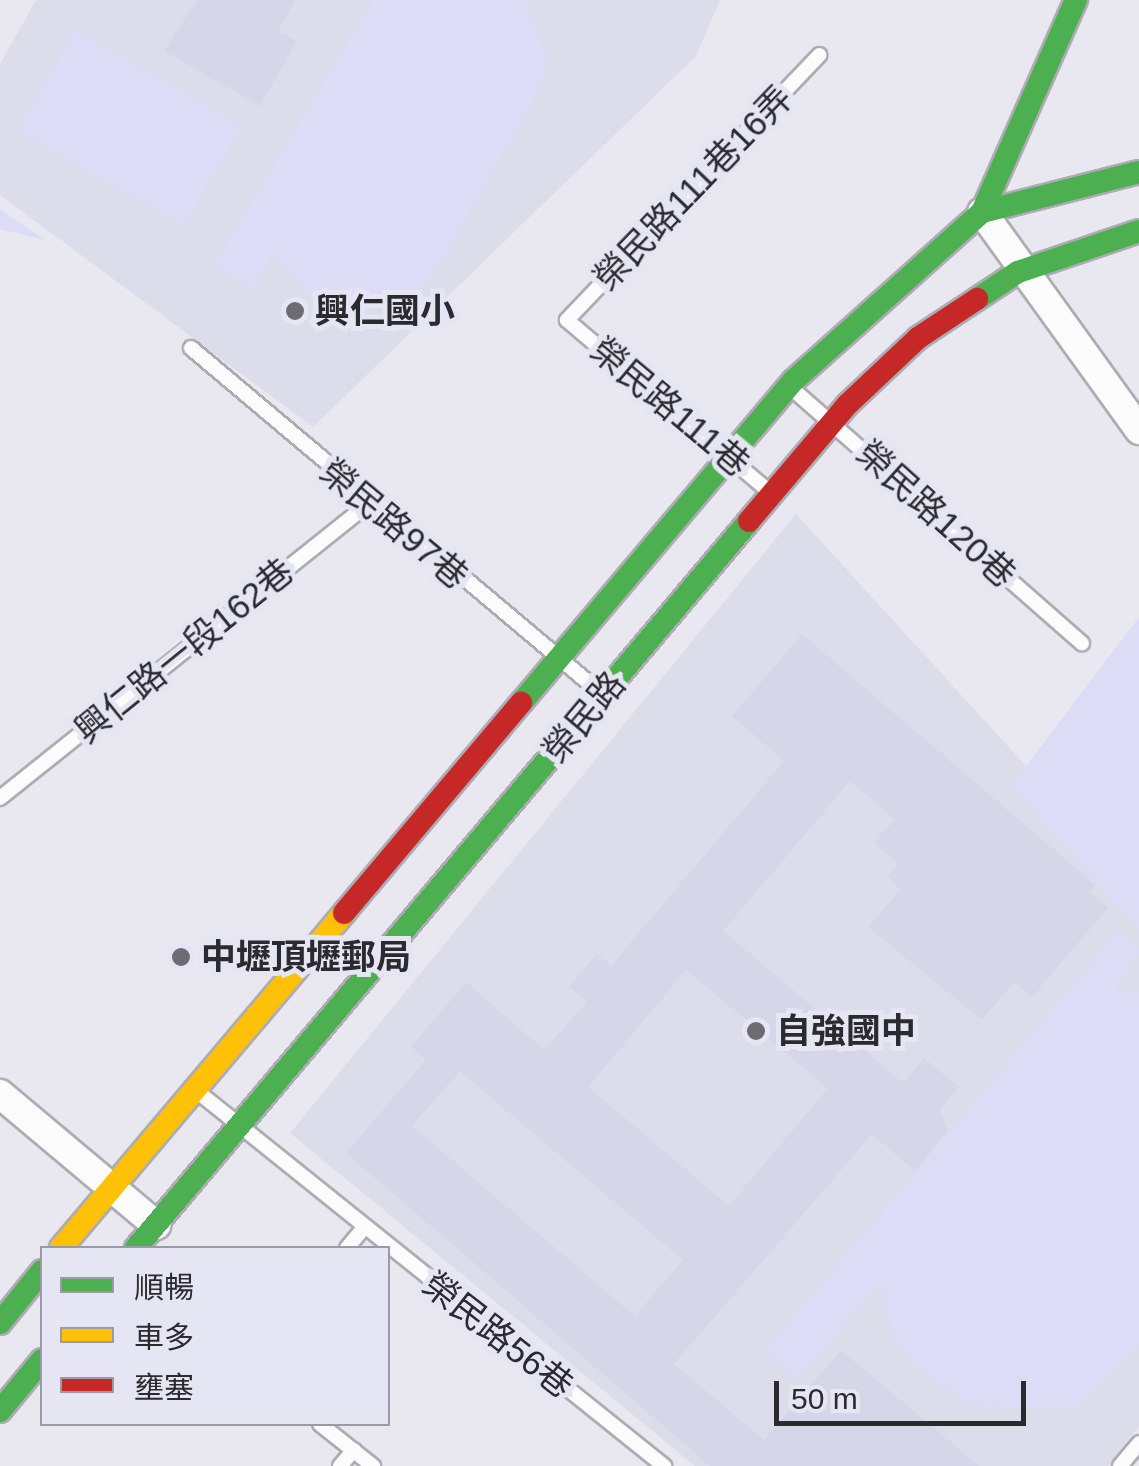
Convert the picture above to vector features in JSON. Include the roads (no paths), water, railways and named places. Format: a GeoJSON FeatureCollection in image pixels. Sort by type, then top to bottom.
{"type":"FeatureCollection","features":[{"type":"Feature","properties":{"kind":"street","name":"榮民路"},"geometry":{"type":"LineString","coordinates":[[63,1246],[789,386],[982,212],[1076,0]]}},
{"type":"Feature","properties":{"kind":"street"},"geometry":{"type":"LineString","coordinates":[[1139,172],[982,212],[1018,272],[1139,430]]}},
{"type":"Feature","properties":{"kind":"street","name":"榮民路"},"geometry":{"type":"LineString","coordinates":[[138,1246],[833,422],[918,338],[1018,272],[1139,231]]}},
{"type":"Feature","properties":{"kind":"street"},"geometry":{"type":"LineString","coordinates":[[0,1094],[156,1224]]}},
{"type":"Feature","properties":{"kind":"street"},"geometry":{"type":"LineString","coordinates":[[0,1323],[40,1273]]}},
{"type":"Feature","properties":{"kind":"street"},"geometry":{"type":"LineString","coordinates":[[0,1411],[40,1362]]}},
{"type":"Feature","properties":{"kind":"lane","name":"榮民路111巷16弄"},"geometry":{"type":"LineString","coordinates":[[567,320],[819,55]]}},
{"type":"Feature","properties":{"kind":"lane","name":"榮民路111巷"},"geometry":{"type":"LineString","coordinates":[[567,320],[772,494]]}},
{"type":"Feature","properties":{"kind":"lane","name":"榮民路97巷"},"geometry":{"type":"LineString","coordinates":[[191,348],[368,504],[603,694]]}},
{"type":"Feature","properties":{"kind":"lane","name":"榮民路120巷"},"geometry":{"type":"LineString","coordinates":[[789,386],[1082,643]]}},
{"type":"Feature","properties":{"kind":"lane","name":"興仁路一段162巷"},"geometry":{"type":"LineString","coordinates":[[0,798],[368,504]]}},
{"type":"Feature","properties":{"kind":"lane","name":"榮民路56巷"},"geometry":{"type":"LineString","coordinates":[[194,1088],[387,1246]]}},
{"type":"Feature","properties":{"kind":"lane"},"geometry":{"type":"LineString","coordinates":[[349,1246],[364,1228]]}},
{"type":"Feature","properties":{"kind":"lane","name":"榮民路56巷"},"geometry":{"type":"LineString","coordinates":[[390,1249],[664,1466]]}},
{"type":"Feature","properties":{"kind":"lane"},"geometry":{"type":"LineString","coordinates":[[323,1426],[373,1466]]}},
{"type":"Feature","properties":{"kind":"lane"},"geometry":{"type":"LineString","coordinates":[[1120,1466],[1139,1443]]}},
{"type":"Feature","properties":{"kind":"lane"},"geometry":{"type":"LineString","coordinates":[[340,1466],[354,1450]]}},
{"type":"Feature","properties":{"kind":"place","name":"興仁國小"},"geometry":{"type":"Point","coordinates":[295,311]}},
{"type":"Feature","properties":{"kind":"place","name":"中壢頂壢郵局"},"geometry":{"type":"Point","coordinates":[181,957]}},
{"type":"Feature","properties":{"kind":"place","name":"自強國中"},"geometry":{"type":"Point","coordinates":[756,1031]}}]}
